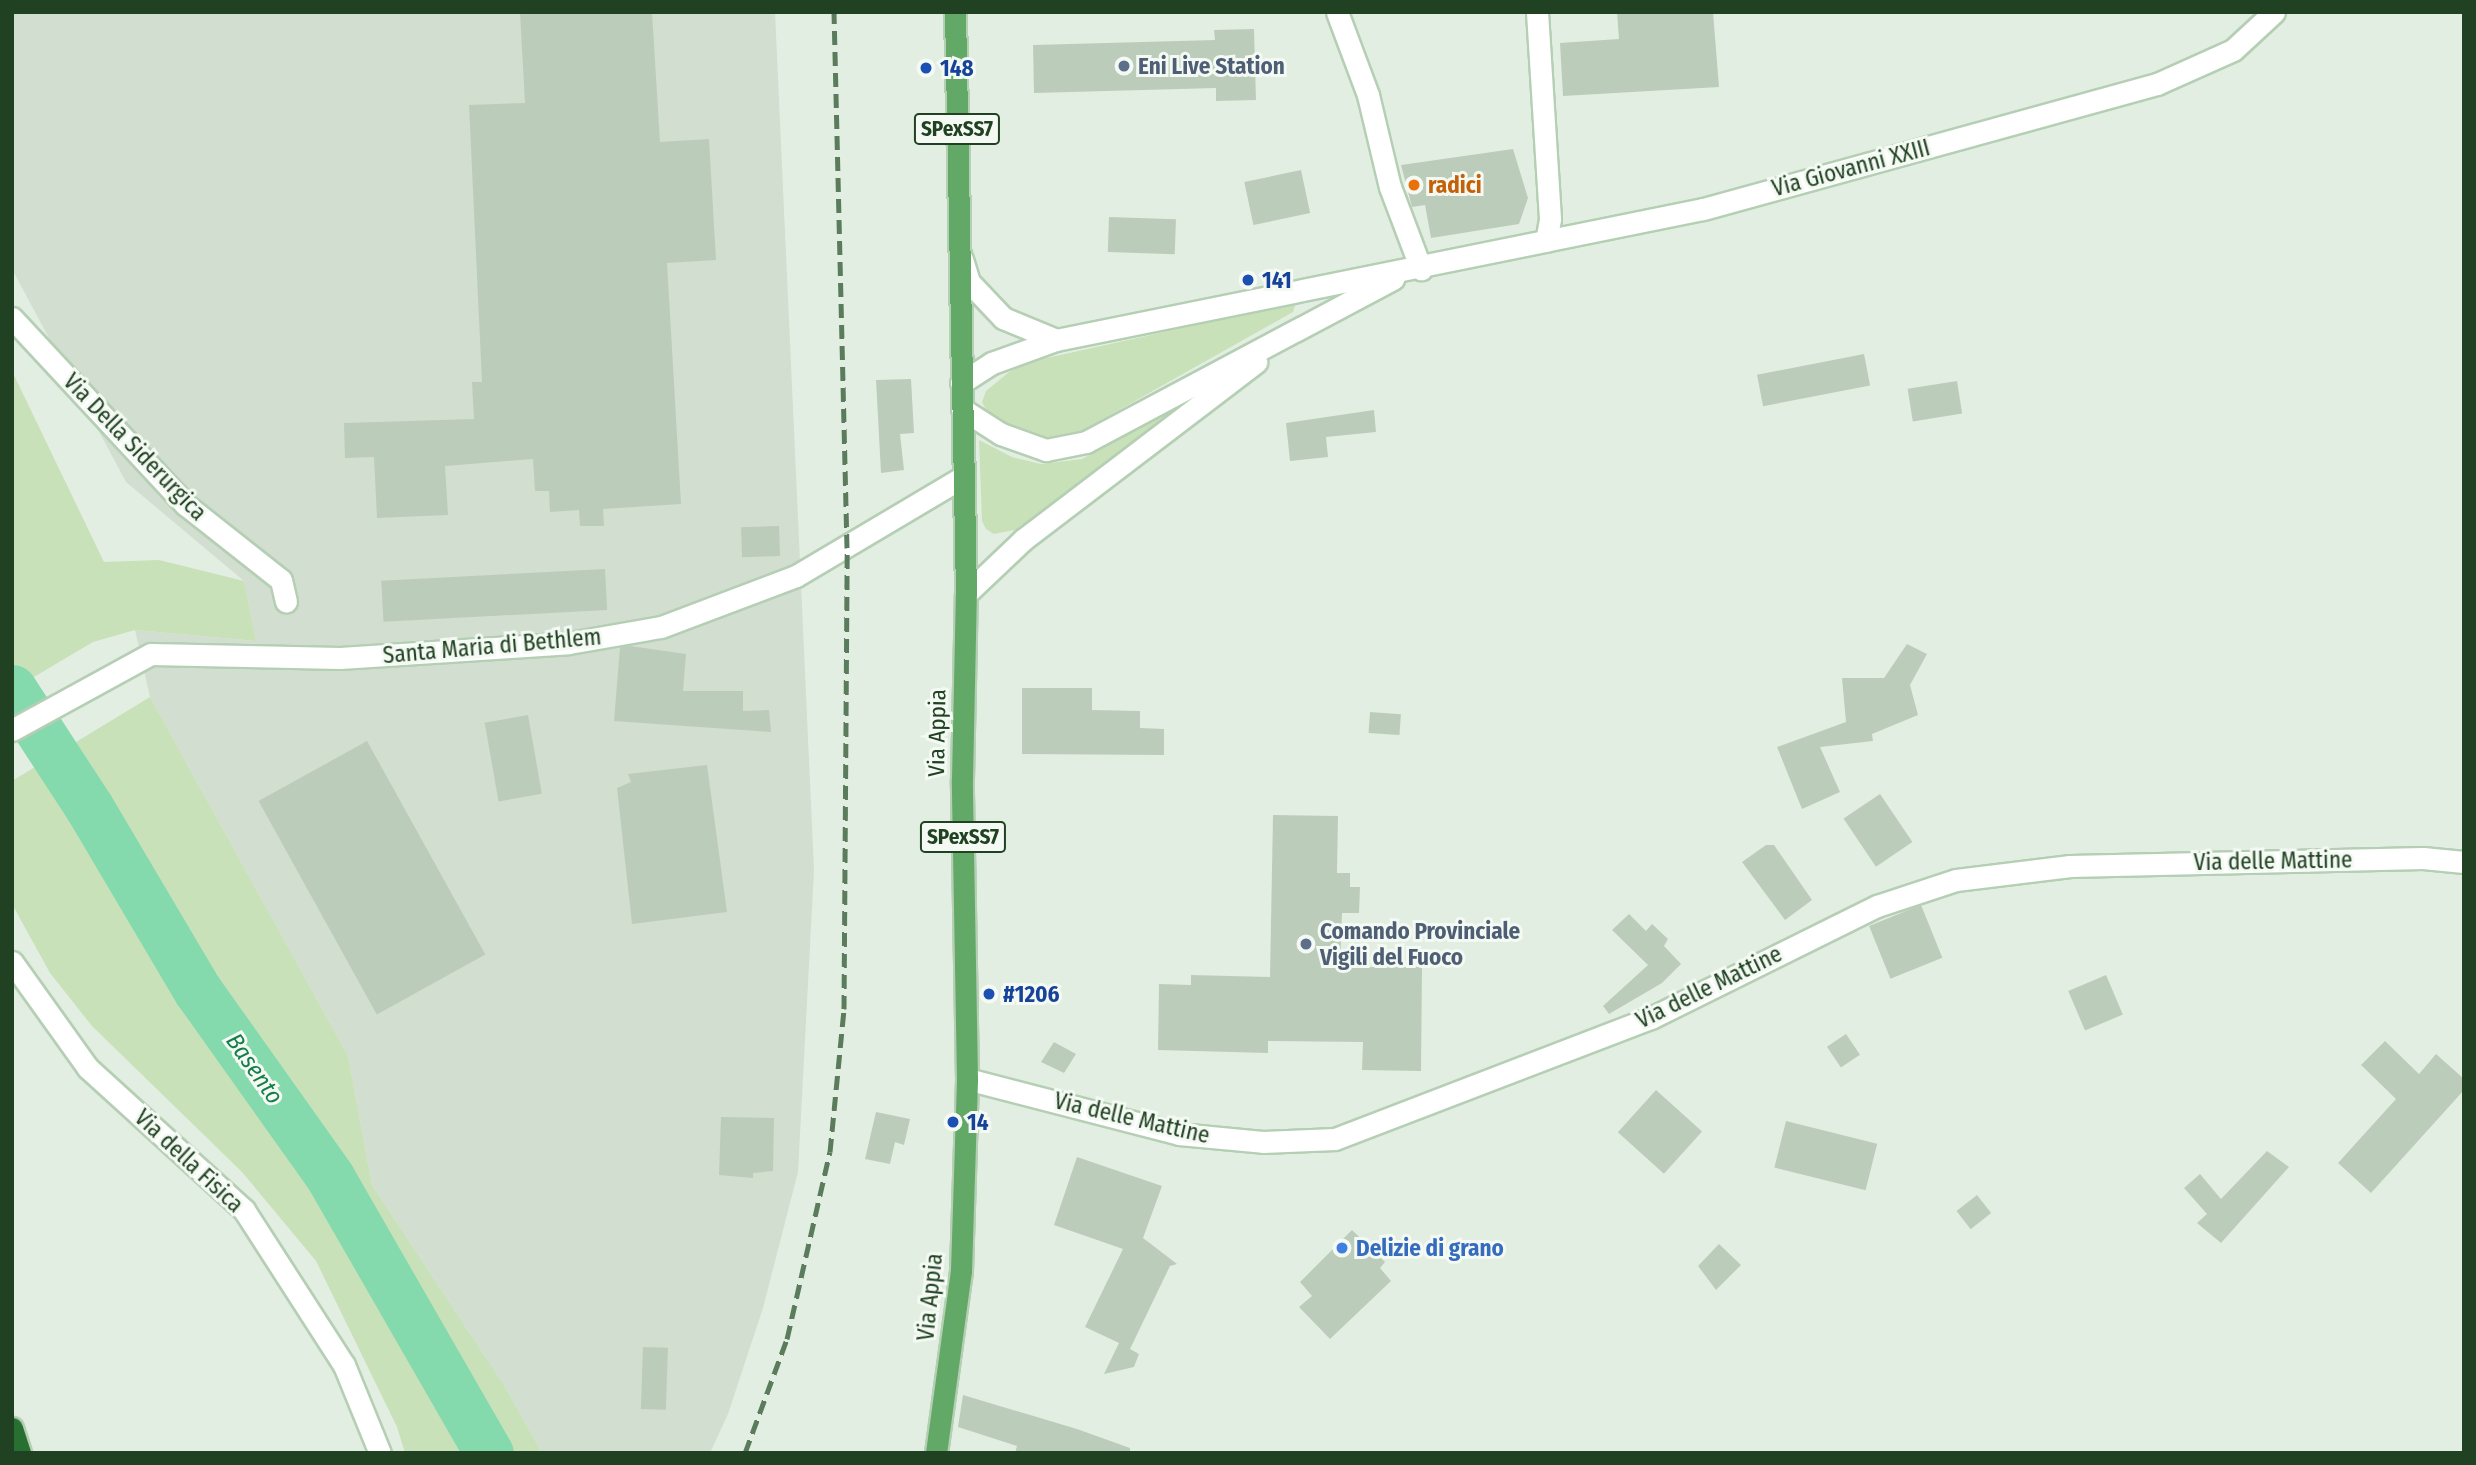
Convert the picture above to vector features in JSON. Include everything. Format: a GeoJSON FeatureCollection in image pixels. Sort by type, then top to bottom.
{"type":"FeatureCollection","features":[{"type":"Feature","properties":{"kind":"highway"},"geometry":{"type":"LineString","coordinates":[[12,1428],[20,1453]]}},
{"type":"Feature","properties":{"kind":"main road","name":"Via Appia"},"geometry":{"type":"LineString","coordinates":[[936,1453],[961,1271],[967,1079],[962,779],[966,594],[955,12]]}},
{"type":"Feature","properties":{"kind":"street"},"geometry":{"type":"LineString","coordinates":[[1337,12],[1368,95],[1414,270]]}},
{"type":"Feature","properties":{"kind":"street"},"geometry":{"type":"LineString","coordinates":[[1537,12],[1550,219],[1546,241]]}},
{"type":"Feature","properties":{"kind":"street","name":"Via Giovanni XXIII"},"geometry":{"type":"LineString","coordinates":[[1414,270],[1703,209],[2157,85],[2233,50],[2274,12]]}},
{"type":"Feature","properties":{"kind":"street"},"geometry":{"type":"LineString","coordinates":[[958,246],[969,282],[982,299],[1014,325],[1056,340]]}},
{"type":"Feature","properties":{"kind":"street"},"geometry":{"type":"LineString","coordinates":[[962,409],[1026,443],[1046,450],[1086,442],[1219,369],[1286,339],[1414,270]]}},
{"type":"Feature","properties":{"kind":"street"},"geometry":{"type":"LineString","coordinates":[[961,383],[992,363],[1056,340],[1268,293],[1414,270]]}},
{"type":"Feature","properties":{"kind":"street","name":"Via Della Siderurgica"},"geometry":{"type":"LineString","coordinates":[[12,318],[186,505],[281,580],[286,601]]}},
{"type":"Feature","properties":{"kind":"street"},"geometry":{"type":"LineString","coordinates":[[966,594],[1024,539],[1286,339]]}},
{"type":"Feature","properties":{"kind":"street","name":"Santa Maria di Bethlem"},"geometry":{"type":"LineString","coordinates":[[12,730],[150,654],[340,658],[569,643],[661,627],[796,576],[963,477]]}},
{"type":"Feature","properties":{"kind":"street","name":"Via delle Mattine"},"geometry":{"type":"LineString","coordinates":[[967,1079],[1179,1134],[1263,1142],[1335,1139],[1651,1018],[1877,905],[1956,880],[2070,866],[2423,858],[2464,863]]}},
{"type":"Feature","properties":{"kind":"street","name":"Via della Fisica"},"geometry":{"type":"LineString","coordinates":[[12,962],[88,1068],[244,1210],[344,1365],[380,1453]]}},
{"type":"Feature","properties":{"kind":"shaded area"},"geometry":{"type":"Polygon","coordinates":[[[12,12],[775,12],[814,870],[798,1172],[763,1308],[728,1414],[710,1453],[542,1453],[504,1385],[372,1185],[348,1056],[150,697],[135,630],[256,641],[244,581],[126,482],[12,269],[12,12]]]}},
{"type":"Feature","properties":{"kind":"green space"},"geometry":{"type":"Polygon","coordinates":[[[1296,303],[1293,312],[1071,437],[1047,439],[1023,432],[988,414],[982,402],[986,391],[1009,372],[1033,361],[1296,303]]]}},
{"type":"Feature","properties":{"kind":"green space"},"geometry":{"type":"Polygon","coordinates":[[[12,371],[104,562],[159,560],[244,581],[256,641],[135,630],[93,642],[12,690],[12,371]]]}},
{"type":"Feature","properties":{"kind":"green space"},"geometry":{"type":"Polygon","coordinates":[[[1196,398],[1019,529],[994,534],[986,529],[982,521],[979,440],[1012,457],[1041,464],[1082,459],[1196,398]]]}},
{"type":"Feature","properties":{"kind":"green space"},"geometry":{"type":"Polygon","coordinates":[[[150,697],[348,1056],[372,1185],[504,1385],[542,1453],[405,1453],[397,1427],[316,1261],[242,1172],[92,1026],[50,973],[12,904],[12,781],[150,697]]]}},
{"type":"Feature","properties":{"kind":"building"},"geometry":{"type":"Polygon","coordinates":[[[520,12],[652,12],[660,142],[709,139],[716,260],[667,263],[681,504],[603,509],[604,526],[580,526],[579,510],[550,512],[549,491],[535,491],[533,459],[445,466],[448,515],[377,518],[374,457],[345,458],[344,423],[474,419],[472,382],[482,382],[469,105],[525,103],[520,12]]]}},
{"type":"Feature","properties":{"kind":"building"},"geometry":{"type":"Polygon","coordinates":[[[1617,12],[1713,12],[1719,87],[1563,96],[1560,43],[1619,39],[1617,12]]]}},
{"type":"Feature","properties":{"kind":"building","name":"Eni Live Station"},"geometry":{"type":"Polygon","coordinates":[[[1254,29],[1256,100],[1216,101],[1216,88],[1034,93],[1033,45],[1215,40],[1214,30],[1254,29]]]}},
{"type":"Feature","properties":{"kind":"building"},"geometry":{"type":"Polygon","coordinates":[[[1513,149],[1528,198],[1519,224],[1431,238],[1425,205],[1412,207],[1401,165],[1513,149]]]}},
{"type":"Feature","properties":{"kind":"building"},"geometry":{"type":"Polygon","coordinates":[[[1301,170],[1310,213],[1253,225],[1244,182],[1301,170]]]}},
{"type":"Feature","properties":{"kind":"building"},"geometry":{"type":"Polygon","coordinates":[[[1109,217],[1176,219],[1175,254],[1108,252],[1109,217]]]}},
{"type":"Feature","properties":{"kind":"building"},"geometry":{"type":"Polygon","coordinates":[[[1864,354],[1870,385],[1763,406],[1757,375],[1864,354]]]}},
{"type":"Feature","properties":{"kind":"building"},"geometry":{"type":"Polygon","coordinates":[[[911,379],[914,433],[900,434],[904,470],[881,473],[876,380],[911,379]]]}},
{"type":"Feature","properties":{"kind":"building"},"geometry":{"type":"Polygon","coordinates":[[[1957,381],[1962,414],[1913,421],[1908,389],[1957,381]]]}},
{"type":"Feature","properties":{"kind":"building"},"geometry":{"type":"Polygon","coordinates":[[[1374,410],[1376,432],[1326,437],[1328,457],[1290,461],[1286,423],[1374,410]]]}},
{"type":"Feature","properties":{"kind":"building"},"geometry":{"type":"Polygon","coordinates":[[[779,526],[780,556],[742,557],[741,527],[779,526]]]}},
{"type":"Feature","properties":{"kind":"building"},"geometry":{"type":"Polygon","coordinates":[[[605,569],[607,610],[383,622],[381,581],[605,569]]]}},
{"type":"Feature","properties":{"kind":"building"},"geometry":{"type":"Polygon","coordinates":[[[1907,644],[1927,654],[1910,685],[1918,715],[1872,734],[1873,741],[1820,747],[1840,792],[1802,809],[1777,747],[1846,722],[1842,678],[1884,678],[1907,644]]]}},
{"type":"Feature","properties":{"kind":"building"},"geometry":{"type":"Polygon","coordinates":[[[620,647],[686,654],[683,691],[743,691],[743,711],[769,710],[771,732],[614,721],[620,647]]]}},
{"type":"Feature","properties":{"kind":"building"},"geometry":{"type":"Polygon","coordinates":[[[1022,688],[1092,688],[1092,710],[1140,711],[1140,728],[1164,729],[1164,755],[1022,754],[1022,688]]]}},
{"type":"Feature","properties":{"kind":"building"},"geometry":{"type":"Polygon","coordinates":[[[1370,712],[1401,714],[1399,735],[1369,733],[1370,712]]]}},
{"type":"Feature","properties":{"kind":"building"},"geometry":{"type":"Polygon","coordinates":[[[528,715],[542,794],[499,801],[485,723],[528,715]]]}},
{"type":"Feature","properties":{"kind":"building"},"geometry":{"type":"Polygon","coordinates":[[[367,741],[485,954],[377,1015],[259,801],[367,741]]]}},
{"type":"Feature","properties":{"kind":"building"},"geometry":{"type":"Polygon","coordinates":[[[707,765],[727,912],[632,924],[617,788],[631,782],[628,774],[707,765]]]}},
{"type":"Feature","properties":{"kind":"building"},"geometry":{"type":"Polygon","coordinates":[[[1880,794],[1912,842],[1876,867],[1844,819],[1880,794]]]}},
{"type":"Feature","properties":{"kind":"building"},"geometry":{"type":"Polygon","coordinates":[[[1273,815],[1338,816],[1337,873],[1350,873],[1350,887],[1360,887],[1359,913],[1342,913],[1340,967],[1422,967],[1421,1071],[1362,1070],[1363,1042],[1268,1041],[1268,1053],[1158,1050],[1159,984],[1191,985],[1191,975],[1270,977],[1273,815]]]}},
{"type":"Feature","properties":{"kind":"building"},"geometry":{"type":"Polygon","coordinates":[[[1766,845],[1774,845],[1812,900],[1785,920],[1742,862],[1766,845]]]}},
{"type":"Feature","properties":{"kind":"building"},"geometry":{"type":"Polygon","coordinates":[[[1921,905],[1942,958],[1890,979],[1869,926],[1921,905]]]}},
{"type":"Feature","properties":{"kind":"building"},"geometry":{"type":"Polygon","coordinates":[[[1629,914],[1646,931],[1652,924],[1668,939],[1664,946],[1681,964],[1662,983],[1609,1014],[1603,1006],[1648,965],[1612,930],[1629,914]]]}},
{"type":"Feature","properties":{"kind":"building"},"geometry":{"type":"Polygon","coordinates":[[[2106,975],[2123,1015],[2085,1031],[2068,991],[2106,975]]]}},
{"type":"Feature","properties":{"kind":"building"},"geometry":{"type":"Polygon","coordinates":[[[1846,1034],[1860,1055],[1841,1068],[1827,1047],[1846,1034]]]}},
{"type":"Feature","properties":{"kind":"building"},"geometry":{"type":"Polygon","coordinates":[[[2385,1041],[2419,1074],[2436,1054],[2464,1079],[2464,1090],[2371,1193],[2338,1163],[2396,1099],[2361,1065],[2385,1041]]]}},
{"type":"Feature","properties":{"kind":"building"},"geometry":{"type":"Polygon","coordinates":[[[1054,1042],[1076,1054],[1064,1073],[1041,1062],[1054,1042]]]}},
{"type":"Feature","properties":{"kind":"building"},"geometry":{"type":"Polygon","coordinates":[[[1656,1090],[1702,1131],[1664,1174],[1618,1132],[1656,1090]]]}},
{"type":"Feature","properties":{"kind":"building"},"geometry":{"type":"Polygon","coordinates":[[[876,1112],[910,1119],[904,1145],[895,1142],[890,1164],[865,1159],[876,1112]]]}},
{"type":"Feature","properties":{"kind":"building"},"geometry":{"type":"Polygon","coordinates":[[[721,1117],[774,1118],[773,1171],[753,1173],[753,1178],[719,1175],[721,1117]]]}},
{"type":"Feature","properties":{"kind":"building"},"geometry":{"type":"Polygon","coordinates":[[[1786,1121],[1877,1144],[1866,1190],[1774,1168],[1786,1121]]]}},
{"type":"Feature","properties":{"kind":"building"},"geometry":{"type":"Polygon","coordinates":[[[2267,1151],[2289,1167],[2221,1243],[2197,1223],[2207,1214],[2184,1188],[2200,1174],[2221,1199],[2267,1151]]]}},
{"type":"Feature","properties":{"kind":"building"},"geometry":{"type":"Polygon","coordinates":[[[1077,1157],[1162,1186],[1143,1238],[1177,1264],[1170,1266],[1130,1349],[1139,1354],[1134,1367],[1104,1374],[1119,1343],[1085,1327],[1123,1249],[1054,1225],[1077,1157]]]}},
{"type":"Feature","properties":{"kind":"building"},"geometry":{"type":"Polygon","coordinates":[[[1977,1195],[1991,1213],[1971,1229],[1957,1211],[1977,1195]]]}},
{"type":"Feature","properties":{"kind":"building"},"geometry":{"type":"Polygon","coordinates":[[[1352,1230],[1385,1262],[1380,1268],[1391,1281],[1330,1339],[1299,1307],[1312,1296],[1300,1282],[1352,1230]]]}},
{"type":"Feature","properties":{"kind":"building"},"geometry":{"type":"Polygon","coordinates":[[[1719,1244],[1741,1265],[1716,1290],[1698,1266],[1719,1244]]]}},
{"type":"Feature","properties":{"kind":"building"},"geometry":{"type":"Polygon","coordinates":[[[643,1347],[668,1348],[666,1410],[641,1409],[643,1347]]]}},
{"type":"Feature","properties":{"kind":"building"},"geometry":{"type":"Polygon","coordinates":[[[963,1395],[1077,1429],[1130,1448],[1130,1453],[1015,1453],[1017,1446],[958,1427],[963,1395]]]}},
{"type":"Feature","properties":{"kind":"waterway","name":"Basento"},"geometry":{"type":"LineString","coordinates":[[12,689],[89,807],[198,991],[330,1177],[489,1453]]}},
{"type":"Feature","properties":{"kind":"railway"},"geometry":{"type":"LineString","coordinates":[[745,1453],[787,1339],[830,1152],[844,1009],[847,548],[834,12]]}},
{"type":"Feature","properties":{"kind":"place","name":"Eni Live Station"},"geometry":{"type":"Point","coordinates":[1124,66]}},
{"type":"Feature","properties":{"kind":"place","name":"148"},"geometry":{"type":"Point","coordinates":[926,68]}},
{"type":"Feature","properties":{"kind":"place","name":"radici"},"geometry":{"type":"Point","coordinates":[1414,185]}},
{"type":"Feature","properties":{"kind":"place","name":"141"},"geometry":{"type":"Point","coordinates":[1248,280]}},
{"type":"Feature","properties":{"kind":"place","name":"Comando Provinciale Vigili del Fuoco"},"geometry":{"type":"Point","coordinates":[1306,944]}},
{"type":"Feature","properties":{"kind":"place","name":"#1206"},"geometry":{"type":"Point","coordinates":[989,994]}},
{"type":"Feature","properties":{"kind":"place","name":"14"},"geometry":{"type":"Point","coordinates":[953,1122]}},
{"type":"Feature","properties":{"kind":"place","name":"Delizie di grano"},"geometry":{"type":"Point","coordinates":[1342,1248]}}]}
